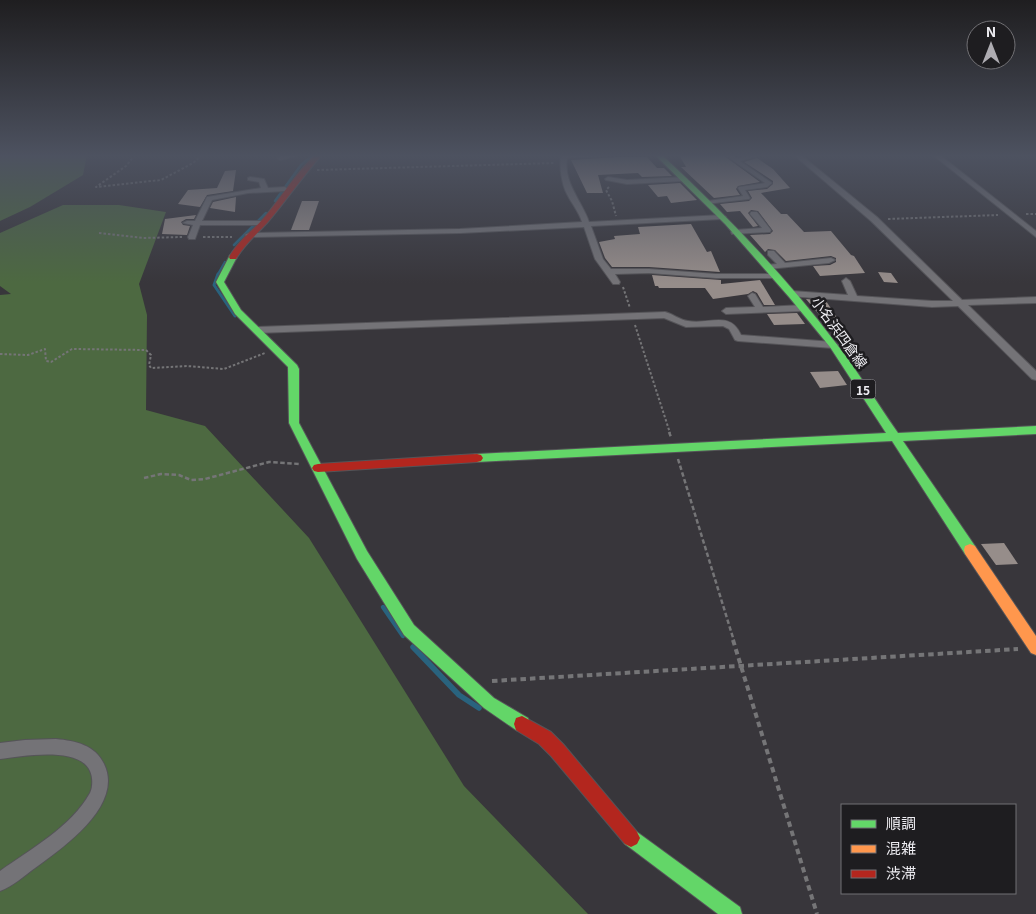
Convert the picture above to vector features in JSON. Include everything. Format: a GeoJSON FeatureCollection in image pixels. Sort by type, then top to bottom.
{"type":"FeatureCollection","features":[{"type":"Feature","properties":{"kind":"street"},"geometry":{"type":"LineString","coordinates":[[192,237],[199,223],[202,211],[212,198]]}},
{"type":"Feature","properties":{"kind":"street"},"geometry":{"type":"LineString","coordinates":[[278,198],[258,223],[244,236],[220,282],[238,312],[277,348],[294,370],[294,423],[362,555],[404,623],[489,703],[545,738],[557,750],[623,832],[733,914]]}},
{"type":"Feature","properties":{"kind":"street"},"geometry":{"type":"LineString","coordinates":[[572,198],[583,214],[599,259],[616,282]]}},
{"type":"Feature","properties":{"kind":"street","name":"小名浜四倉線"},"geometry":{"type":"LineString","coordinates":[[703,198],[792,294],[833,345],[1036,648]]}},
{"type":"Feature","properties":{"kind":"street"},"geometry":{"type":"LineString","coordinates":[[708,203],[747,198]]}},
{"type":"Feature","properties":{"kind":"street"},"geometry":{"type":"LineString","coordinates":[[848,198],[874,219],[1036,376]]}},
{"type":"Feature","properties":{"kind":"street"},"geometry":{"type":"LineString","coordinates":[[989,198],[1036,235]]}},
{"type":"Feature","properties":{"kind":"street"},"geometry":{"type":"LineString","coordinates":[[735,232],[767,230],[754,214]]}},
{"type":"Feature","properties":{"kind":"street"},"geometry":{"type":"LineString","coordinates":[[244,236],[441,231],[617,224],[722,217]]}},
{"type":"Feature","properties":{"kind":"street"},"geometry":{"type":"LineString","coordinates":[[187,223],[238,219],[258,223]]}},
{"type":"Feature","properties":{"kind":"street"},"geometry":{"type":"LineString","coordinates":[[771,253],[784,266]]}},
{"type":"Feature","properties":{"kind":"street"},"geometry":{"type":"LineString","coordinates":[[608,272],[649,271],[716,276],[772,272],[784,266],[831,260]]}},
{"type":"Feature","properties":{"kind":"street"},"geometry":{"type":"LineString","coordinates":[[846,281],[853,297]]}},
{"type":"Feature","properties":{"kind":"street"},"geometry":{"type":"LineString","coordinates":[[890,288],[891,301]]}},
{"type":"Feature","properties":{"kind":"street"},"geometry":{"type":"LineString","coordinates":[[792,294],[962,304],[1036,300]]}},
{"type":"Feature","properties":{"kind":"street"},"geometry":{"type":"LineString","coordinates":[[752,296],[760,309]]}},
{"type":"Feature","properties":{"kind":"street"},"geometry":{"type":"LineString","coordinates":[[726,311],[804,308]]}},
{"type":"Feature","properties":{"kind":"street"},"geometry":{"type":"LineString","coordinates":[[257,330],[665,315],[686,324],[724,323],[732,327],[738,338],[833,345]]}},
{"type":"Feature","properties":{"kind":"street"},"geometry":{"type":"LineString","coordinates":[[318,468],[1036,430]]}},
{"type":"Feature","properties":{"kind":"street"},"geometry":{"type":"LineString","coordinates":[[0,751],[37,747],[79,750],[90,756],[98,764],[101,777],[96,799],[66,833],[0,882]]}},
{"type":"Feature","properties":{"kind":"path"},"geometry":{"type":"LineString","coordinates":[[610,198],[614,206],[617,224]]}},
{"type":"Feature","properties":{"kind":"path"},"geometry":{"type":"LineString","coordinates":[[874,219],[1036,214]]}},
{"type":"Feature","properties":{"kind":"path"},"geometry":{"type":"LineString","coordinates":[[99,233],[142,238],[244,236]]}},
{"type":"Feature","properties":{"kind":"path"},"geometry":{"type":"LineString","coordinates":[[616,282],[622,285],[675,449],[817,914]]}},
{"type":"Feature","properties":{"kind":"path"},"geometry":{"type":"LineString","coordinates":[[0,354],[28,354],[46,349],[46,361],[51,362],[72,349],[146,350],[151,354],[151,368],[187,366],[224,369],[249,361],[270,351]]}},
{"type":"Feature","properties":{"kind":"path"},"geometry":{"type":"LineString","coordinates":[[144,478],[162,474],[179,475],[191,480],[205,479],[269,462],[305,463]]}},
{"type":"Feature","properties":{"kind":"path"},"geometry":{"type":"LineString","coordinates":[[466,683],[1036,648]]}},
{"type":"Feature","properties":{"kind":"green space"},"geometry":{"type":"Polygon","coordinates":[[[0,198],[45,198],[30,207],[0,221],[0,198]]]}},
{"type":"Feature","properties":{"kind":"green space"},"geometry":{"type":"Polygon","coordinates":[[[63,205],[119,205],[166,212],[139,284],[147,315],[146,410],[205,426],[309,538],[464,786],[588,914],[0,914],[0,295],[11,294],[0,286],[0,233],[63,205]]]}},
{"type":"Feature","properties":{"kind":"building"},"geometry":{"type":"Polygon","coordinates":[[[183,198],[205,198],[200,207],[178,204],[183,198]]]}},
{"type":"Feature","properties":{"kind":"building"},"geometry":{"type":"Polygon","coordinates":[[[236,198],[235,212],[210,208],[213,202],[236,198]]]}},
{"type":"Feature","properties":{"kind":"building"},"geometry":{"type":"Polygon","coordinates":[[[668,198],[695,198],[697,200],[671,203],[668,198]]]}},
{"type":"Feature","properties":{"kind":"building"},"geometry":{"type":"Polygon","coordinates":[[[752,198],[765,198],[781,214],[787,214],[804,232],[831,231],[851,255],[854,256],[865,273],[820,276],[813,266],[830,265],[836,262],[836,258],[831,256],[786,261],[775,250],[768,249],[765,252],[750,235],[770,234],[773,231],[758,211],[751,210],[748,213],[758,226],[753,227],[740,211],[727,212],[720,204],[749,201],[752,198]]]}},
{"type":"Feature","properties":{"kind":"building"},"geometry":{"type":"Polygon","coordinates":[[[302,201],[319,201],[309,230],[291,230],[302,201]]]}},
{"type":"Feature","properties":{"kind":"building"},"geometry":{"type":"Polygon","coordinates":[[[196,215],[194,219],[186,219],[181,222],[183,225],[190,226],[187,235],[162,234],[165,219],[196,215]]]}},
{"type":"Feature","properties":{"kind":"building"},"geometry":{"type":"Polygon","coordinates":[[[691,224],[707,252],[711,251],[720,272],[649,267],[612,267],[605,258],[599,242],[615,239],[614,236],[640,234],[638,227],[691,224]]]}},
{"type":"Feature","properties":{"kind":"building"},"geometry":{"type":"Polygon","coordinates":[[[878,272],[891,273],[898,283],[884,282],[878,272]]]}},
{"type":"Feature","properties":{"kind":"building"},"geometry":{"type":"Polygon","coordinates":[[[652,275],[721,280],[721,284],[760,280],[775,305],[764,305],[757,293],[753,291],[748,294],[713,299],[705,288],[659,288],[655,286],[652,275]]]}},
{"type":"Feature","properties":{"kind":"building"},"geometry":{"type":"Polygon","coordinates":[[[806,299],[826,301],[850,337],[838,337],[806,299]]]}},
{"type":"Feature","properties":{"kind":"building"},"geometry":{"type":"Polygon","coordinates":[[[797,313],[805,324],[774,325],[767,314],[797,313]]]}},
{"type":"Feature","properties":{"kind":"building"},"geometry":{"type":"Polygon","coordinates":[[[838,371],[847,385],[820,388],[810,372],[838,371]]]}},
{"type":"Feature","properties":{"kind":"building"},"geometry":{"type":"Polygon","coordinates":[[[1004,543],[1018,564],[996,565],[981,544],[1004,543]]]}},
{"type":"Feature","properties":{"kind":"waterway"},"geometry":{"type":"LineString","coordinates":[[275,201],[277,198]]}},
{"type":"Feature","properties":{"kind":"waterway"},"geometry":{"type":"LineString","coordinates":[[234,245],[266,213]]}},
{"type":"Feature","properties":{"kind":"waterway"},"geometry":{"type":"LineString","coordinates":[[218,275],[225,262]]}},
{"type":"Feature","properties":{"kind":"waterway"},"geometry":{"type":"LineString","coordinates":[[218,275],[214,285],[235,316]]}},
{"type":"Feature","properties":{"kind":"waterway"},"geometry":{"type":"LineString","coordinates":[[383,607],[403,636]]}},
{"type":"Feature","properties":{"kind":"waterway"},"geometry":{"type":"LineString","coordinates":[[413,647],[459,695],[479,708]]}},
{"type":"Feature","properties":{"kind":"traffic: fast"},"geometry":{"type":"LineString","coordinates":[[703,198],[750,246],[833,345],[970,550]]}},
{"type":"Feature","properties":{"kind":"traffic: fast"},"geometry":{"type":"LineString","coordinates":[[233,257],[220,282],[238,312],[292,365],[294,369],[294,423],[362,555],[409,630],[489,703],[522,724]]}},
{"type":"Feature","properties":{"kind":"traffic: fast"},"geometry":{"type":"LineString","coordinates":[[477,458],[1036,430]]}},
{"type":"Feature","properties":{"kind":"traffic: fast"},"geometry":{"type":"LineString","coordinates":[[631,838],[733,914]]}},
{"type":"Feature","properties":{"kind":"traffic: slow"},"geometry":{"type":"LineString","coordinates":[[970,550],[1036,648]]}},
{"type":"Feature","properties":{"kind":"traffic: jam"},"geometry":{"type":"LineString","coordinates":[[233,257],[239,247],[264,222],[283,198]]}},
{"type":"Feature","properties":{"kind":"traffic: jam"},"geometry":{"type":"LineString","coordinates":[[318,468],[477,458]]}},
{"type":"Feature","properties":{"kind":"traffic: jam"},"geometry":{"type":"LineString","coordinates":[[522,724],[545,738],[557,750],[631,838]]}}]}
